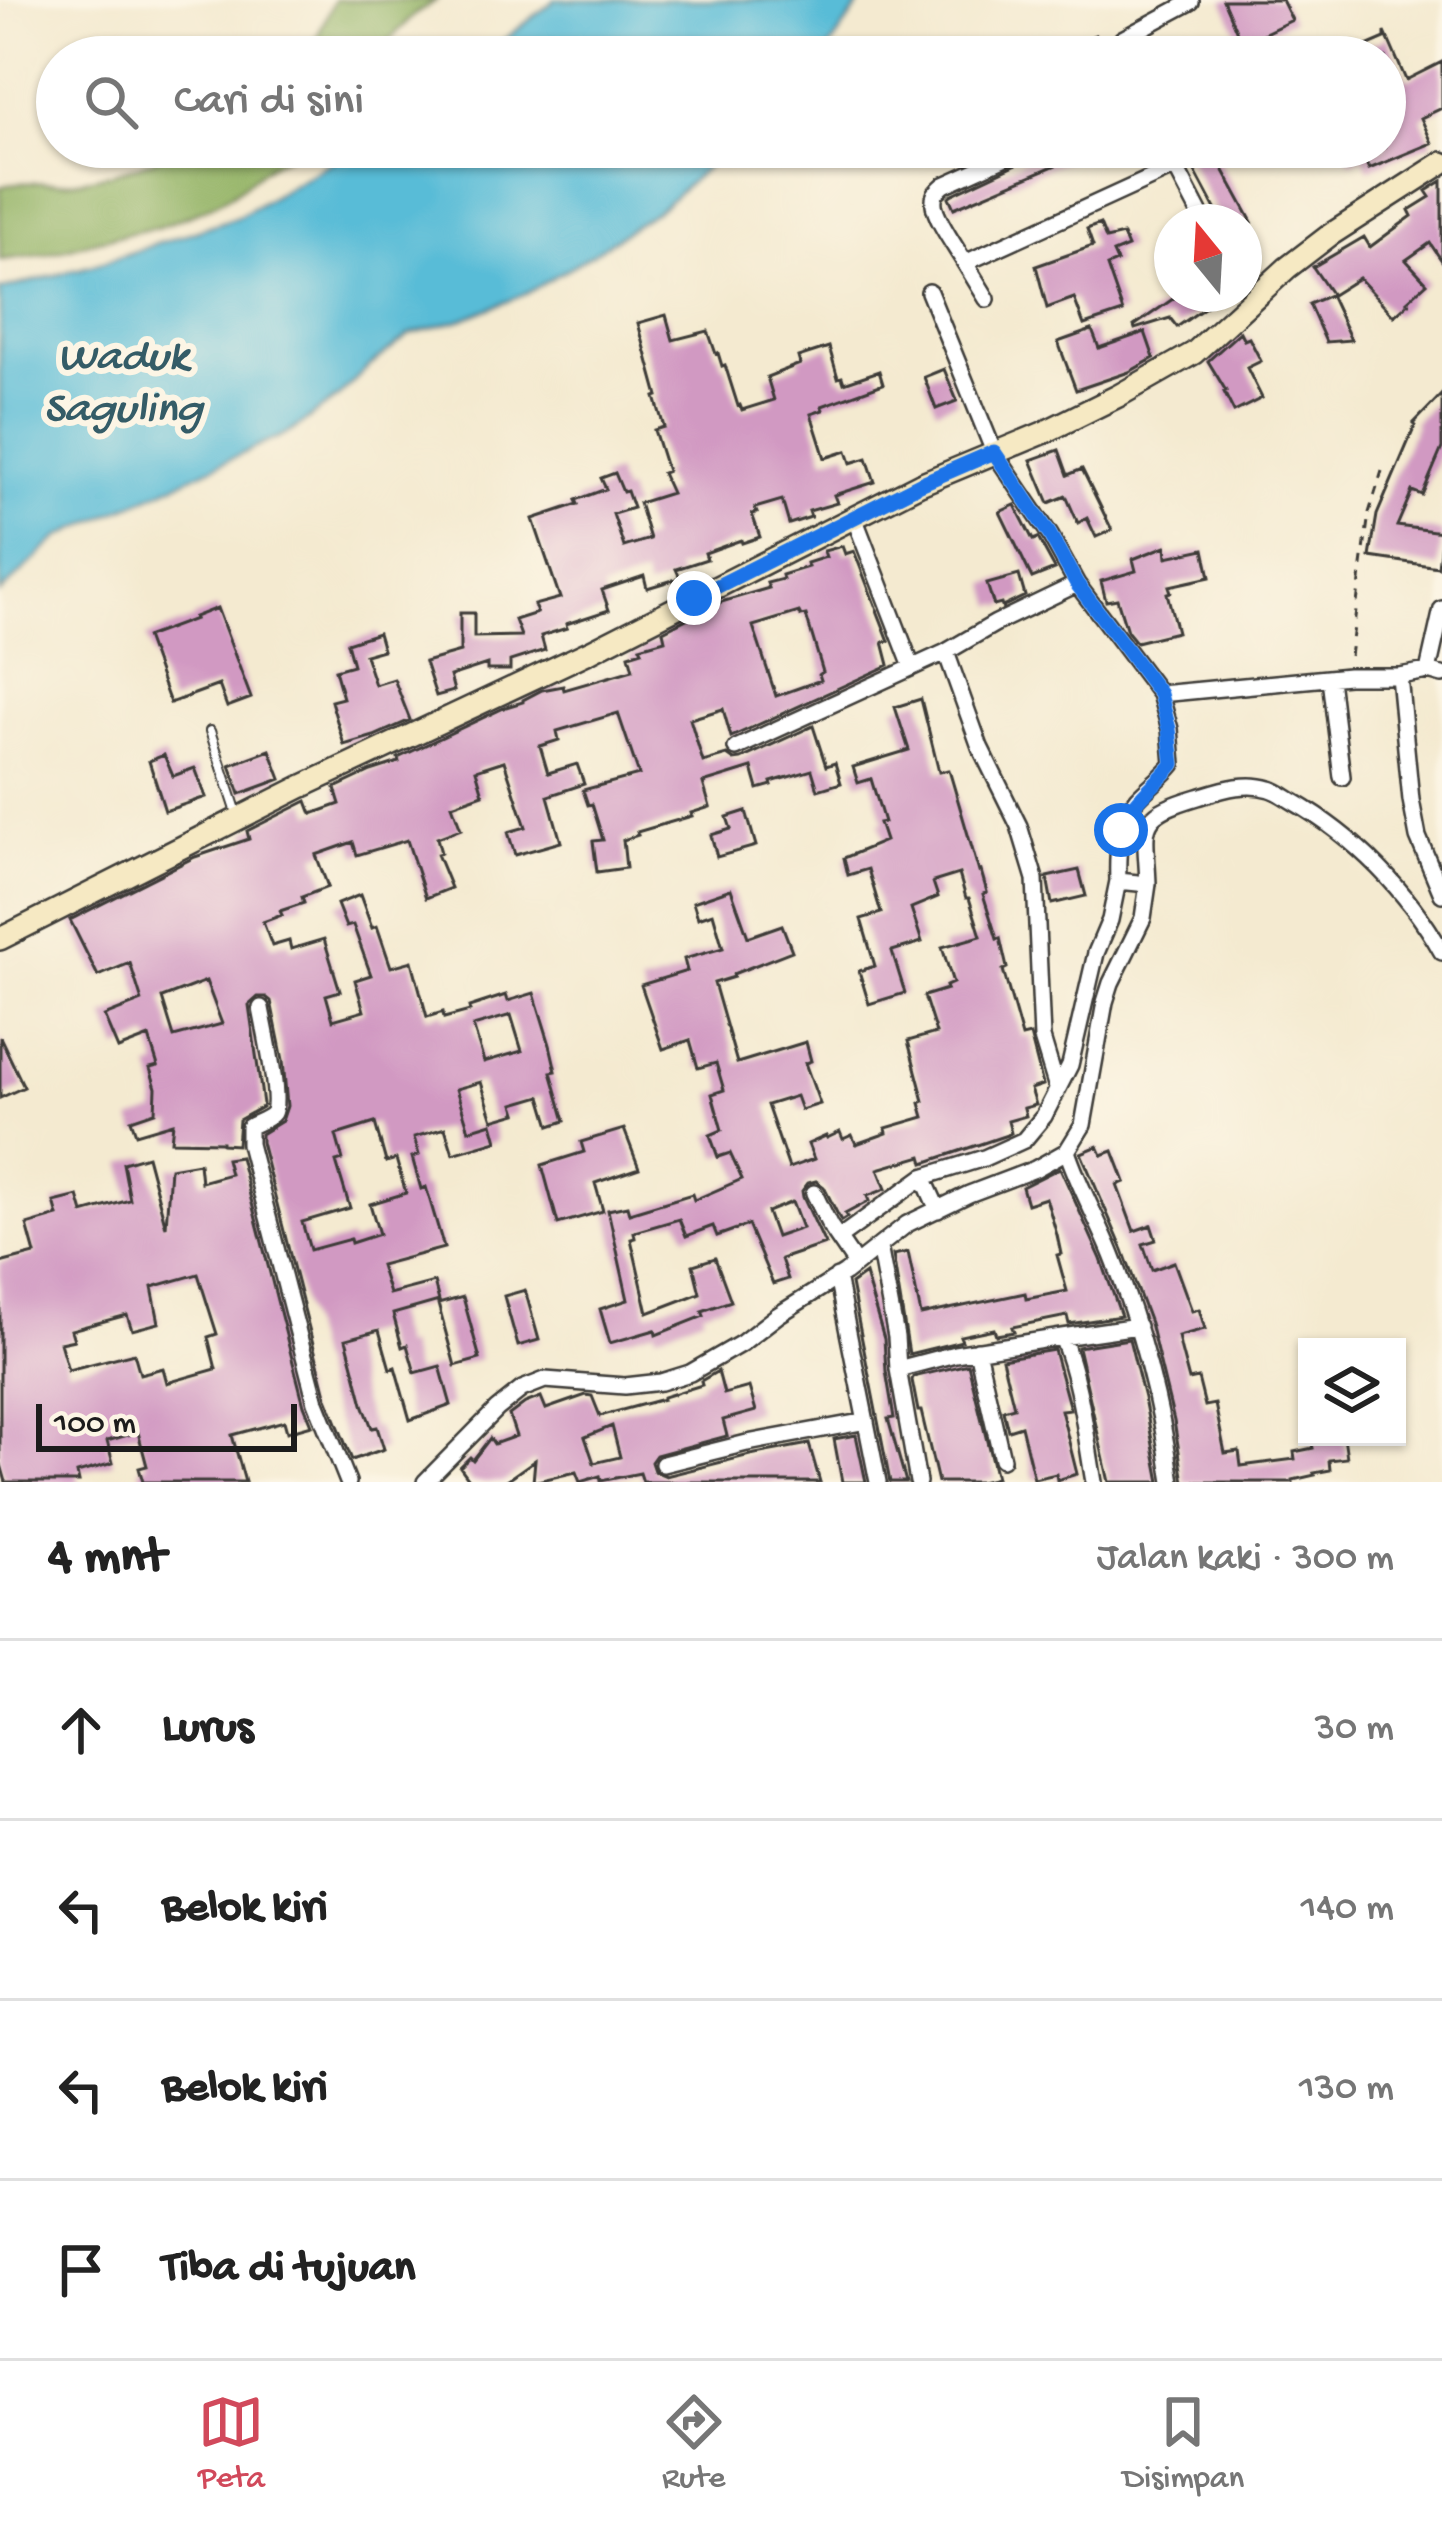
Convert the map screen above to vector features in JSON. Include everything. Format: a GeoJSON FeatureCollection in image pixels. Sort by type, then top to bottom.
{"type":"FeatureCollection","features":[{"type":"Feature","properties":{"kind":"street"},"geometry":{"type":"LineString","coordinates":[[1128,36],[1191,2]]}},
{"type":"Feature","properties":{"kind":"street"},"geometry":{"type":"LineString","coordinates":[[1262,286],[1379,201],[1442,164]]}},
{"type":"Feature","properties":{"kind":"street"},"geometry":{"type":"LineString","coordinates":[[982,168],[944,185],[933,202],[987,299]]}},
{"type":"Feature","properties":{"kind":"street"},"geometry":{"type":"LineString","coordinates":[[964,263],[1172,168]]}},
{"type":"Feature","properties":{"kind":"street"},"geometry":{"type":"LineString","coordinates":[[1175,168],[1194,204]]}},
{"type":"Feature","properties":{"kind":"street"},"geometry":{"type":"LineString","coordinates":[[840,1237],[923,1177],[1024,1140],[1044,1116],[1070,1065],[1096,953],[1110,920],[1121,830],[1140,795],[1173,764],[1160,694],[1077,584],[994,452],[929,292]]}},
{"type":"Feature","properties":{"kind":"street"},"geometry":{"type":"LineString","coordinates":[[0,939],[238,818],[591,651],[920,484],[1043,433],[1171,367],[1194,352],[1232,312]]}},
{"type":"Feature","properties":{"kind":"street"},"geometry":{"type":"LineString","coordinates":[[854,517],[911,667]]}},
{"type":"Feature","properties":{"kind":"street"},"geometry":{"type":"LineString","coordinates":[[736,748],[946,652],[1077,584]]}},
{"type":"Feature","properties":{"kind":"street"},"geometry":{"type":"LineString","coordinates":[[1160,694],[1435,673],[1442,609]]}},
{"type":"Feature","properties":{"kind":"street"},"geometry":{"type":"LineString","coordinates":[[946,652],[980,747],[1019,826],[1035,879],[1042,1038],[1058,1088]]}},
{"type":"Feature","properties":{"kind":"street"},"geometry":{"type":"LineString","coordinates":[[1399,676],[1418,837],[1442,893]]}},
{"type":"Feature","properties":{"kind":"street"},"geometry":{"type":"LineString","coordinates":[[1339,677],[1342,777]]}},
{"type":"Feature","properties":{"kind":"street"},"geometry":{"type":"LineString","coordinates":[[425,1482],[497,1409],[530,1384],[545,1380],[625,1386],[690,1373],[742,1342],[907,1225],[1067,1151],[1084,1125],[1111,983],[1142,918],[1148,884],[1144,833],[1152,816],[1163,808],[1240,785],[1271,789],[1321,818],[1394,883],[1442,952]]}},
{"type":"Feature","properties":{"kind":"street"},"geometry":{"type":"LineString","coordinates":[[1118,881],[1148,884]]}},
{"type":"Feature","properties":{"kind":"street"},"geometry":{"type":"LineString","coordinates":[[261,1008],[274,1110],[249,1127],[249,1144],[316,1402],[348,1482]]}},
{"type":"Feature","properties":{"kind":"street"},"geometry":{"type":"LineString","coordinates":[[1067,1151],[1138,1326],[1172,1482]]}},
{"type":"Feature","properties":{"kind":"street"},"geometry":{"type":"LineString","coordinates":[[923,1177],[938,1210]]}},
{"type":"Feature","properties":{"kind":"street"},"geometry":{"type":"LineString","coordinates":[[814,1193],[856,1264]]}},
{"type":"Feature","properties":{"kind":"street"},"geometry":{"type":"LineString","coordinates":[[879,1246],[918,1482]]}},
{"type":"Feature","properties":{"kind":"street"},"geometry":{"type":"LineString","coordinates":[[837,1277],[878,1482]]}},
{"type":"Feature","properties":{"kind":"street"},"geometry":{"type":"LineString","coordinates":[[898,1369],[977,1350],[1138,1326]]}},
{"type":"Feature","properties":{"kind":"street"},"geometry":{"type":"LineString","coordinates":[[1062,1337],[1076,1370],[1094,1482]]}},
{"type":"Feature","properties":{"kind":"street"},"geometry":{"type":"LineString","coordinates":[[977,1350],[1002,1459]]}},
{"type":"Feature","properties":{"kind":"street"},"geometry":{"type":"LineString","coordinates":[[663,1463],[866,1421]]}},
{"type":"Feature","properties":{"kind":"lane"},"geometry":{"type":"LineString","coordinates":[[210,731],[238,818]]}},
{"type":"Feature","properties":{"kind":"path"},"geometry":{"type":"LineString","coordinates":[[1339,677],[1369,513],[1382,471]]}},
{"type":"Feature","properties":{"kind":"green space"},"geometry":{"type":"Polygon","coordinates":[[[334,0],[437,0],[394,36],[318,36],[334,0]]]}},
{"type":"Feature","properties":{"kind":"green space"},"geometry":{"type":"Polygon","coordinates":[[[128,168],[266,168],[232,194],[159,227],[48,254],[0,260],[0,187],[94,177],[128,168]]]}},
{"type":"Feature","properties":{"kind":"water"},"geometry":{"type":"Polygon","coordinates":[[[555,0],[863,0],[838,36],[509,36],[555,0]]]}},
{"type":"Feature","properties":{"kind":"water","name":"Waduk Saguling"},"geometry":{"type":"Polygon","coordinates":[[[321,168],[706,168],[662,207],[526,294],[410,334],[292,431],[58,538],[0,593],[0,290],[94,265],[237,217],[321,168]]]}},
{"type":"Feature","properties":{"kind":"building"},"geometry":{"type":"Polygon","coordinates":[[[1223,0],[1282,0],[1292,20],[1259,36],[1239,36],[1223,0]]]}},
{"type":"Feature","properties":{"kind":"building"},"geometry":{"type":"Polygon","coordinates":[[[1442,62],[1442,108],[1421,118],[1432,143],[1406,154],[1406,80],[1442,62]]]}},
{"type":"Feature","properties":{"kind":"building"},"geometry":{"type":"Polygon","coordinates":[[[1008,168],[1049,168],[954,208],[951,195],[1008,168]]]}},
{"type":"Feature","properties":{"kind":"building"},"geometry":{"type":"Polygon","coordinates":[[[1193,168],[1222,168],[1242,204],[1212,204],[1193,168]]]}},
{"type":"Feature","properties":{"kind":"building"},"geometry":{"type":"Polygon","coordinates":[[[1442,181],[1442,261],[1430,243],[1406,260],[1427,283],[1409,303],[1394,316],[1359,278],[1332,295],[1313,267],[1364,237],[1370,247],[1412,216],[1409,210],[1430,197],[1426,191],[1442,181]]]}},
{"type":"Feature","properties":{"kind":"building"},"geometry":{"type":"Polygon","coordinates":[[[1100,224],[1106,239],[1123,235],[1128,247],[1113,253],[1117,262],[1107,266],[1123,312],[1084,325],[1074,298],[1047,308],[1036,266],[1093,246],[1087,229],[1100,224]]]}},
{"type":"Feature","properties":{"kind":"building"},"geometry":{"type":"Polygon","coordinates":[[[1330,295],[1351,340],[1326,342],[1309,304],[1330,295]]]}},
{"type":"Feature","properties":{"kind":"building"},"geometry":{"type":"Polygon","coordinates":[[[1154,312],[1198,312],[1177,327],[1170,318],[1134,326],[1154,312]]]}},
{"type":"Feature","properties":{"kind":"building"},"geometry":{"type":"Polygon","coordinates":[[[666,315],[673,340],[708,331],[742,410],[774,400],[767,377],[800,364],[798,357],[829,347],[838,378],[844,383],[879,371],[883,384],[811,414],[825,458],[847,451],[851,463],[867,458],[875,482],[834,495],[837,503],[809,511],[811,517],[789,524],[782,500],[755,508],[757,513],[752,514],[760,537],[705,553],[707,559],[676,569],[680,578],[647,588],[644,576],[602,590],[609,610],[541,636],[545,650],[510,661],[510,670],[487,670],[487,664],[450,676],[454,691],[436,696],[425,662],[460,652],[460,613],[474,613],[474,637],[521,636],[515,620],[537,613],[534,605],[560,598],[533,519],[606,489],[601,478],[615,473],[633,508],[613,514],[624,547],[650,539],[639,503],[671,493],[654,430],[664,427],[658,396],[638,323],[666,315]]]}},
{"type":"Feature","properties":{"kind":"building"},"geometry":{"type":"Polygon","coordinates":[[[1092,330],[1099,348],[1145,332],[1154,358],[1076,390],[1058,342],[1092,330]]]}},
{"type":"Feature","properties":{"kind":"building"},"geometry":{"type":"Polygon","coordinates":[[[1240,332],[1244,340],[1249,338],[1261,361],[1247,368],[1262,398],[1234,412],[1208,361],[1240,332]]]}},
{"type":"Feature","properties":{"kind":"building"},"geometry":{"type":"Polygon","coordinates":[[[944,369],[957,401],[936,409],[924,377],[944,369]]]}},
{"type":"Feature","properties":{"kind":"building"},"geometry":{"type":"Polygon","coordinates":[[[1442,394],[1442,448],[1422,495],[1412,491],[1397,526],[1442,532],[1438,567],[1370,557],[1377,515],[1413,424],[1442,394]]]}},
{"type":"Feature","properties":{"kind":"building"},"geometry":{"type":"Polygon","coordinates":[[[1059,450],[1068,475],[1082,469],[1112,530],[1096,537],[1087,518],[1078,523],[1066,496],[1049,503],[1031,460],[1059,450]]]}},
{"type":"Feature","properties":{"kind":"building"},"geometry":{"type":"Polygon","coordinates":[[[1015,505],[1055,569],[1032,578],[1000,512],[1015,505]]]}},
{"type":"Feature","properties":{"kind":"building"},"geometry":{"type":"Polygon","coordinates":[[[842,546],[845,554],[854,551],[889,641],[883,642],[889,665],[731,737],[723,709],[690,719],[703,762],[727,755],[741,759],[813,726],[826,766],[835,763],[841,783],[818,790],[812,770],[758,789],[752,768],[703,783],[710,807],[623,840],[626,868],[597,872],[593,841],[603,840],[583,790],[639,775],[618,713],[557,731],[559,740],[540,746],[548,773],[577,764],[584,784],[548,796],[561,842],[515,855],[508,832],[526,827],[504,761],[476,770],[483,794],[452,805],[461,829],[437,838],[441,853],[437,854],[451,888],[426,898],[407,840],[357,855],[353,842],[316,855],[328,887],[263,922],[272,946],[289,941],[291,949],[324,939],[340,991],[326,995],[333,1020],[364,1011],[355,980],[371,975],[353,925],[346,927],[337,904],[360,895],[391,967],[412,961],[427,1017],[443,1012],[444,1018],[506,995],[508,1001],[534,993],[565,1121],[550,1126],[541,1096],[514,1104],[517,1113],[493,1120],[481,1082],[456,1089],[469,1130],[492,1123],[497,1141],[453,1154],[445,1128],[414,1137],[419,1155],[412,1157],[444,1248],[380,1265],[389,1294],[434,1282],[439,1301],[393,1314],[415,1373],[440,1366],[451,1405],[410,1420],[379,1330],[346,1339],[363,1404],[384,1449],[352,1460],[327,1398],[261,1142],[261,1134],[282,1121],[287,1106],[271,1001],[258,997],[249,1005],[263,1104],[239,1120],[237,1145],[171,1141],[173,1123],[136,1134],[131,1120],[155,1112],[156,1088],[150,1068],[158,1066],[149,1037],[118,1049],[104,1016],[142,1001],[130,963],[98,976],[70,920],[195,857],[249,839],[247,831],[307,801],[312,814],[340,804],[335,788],[399,762],[398,758],[542,690],[563,686],[564,690],[633,670],[629,655],[665,640],[663,631],[718,603],[769,588],[767,583],[826,557],[824,551],[842,546]],[[799,612],[753,626],[776,696],[821,680],[823,672],[806,615],[799,612]],[[206,981],[162,998],[174,1037],[222,1024],[206,981]],[[511,1015],[473,1026],[484,1062],[522,1051],[511,1015]],[[375,1123],[336,1135],[343,1160],[336,1162],[350,1208],[302,1222],[310,1250],[379,1234],[370,1204],[406,1193],[396,1159],[386,1162],[375,1123]]]}},
{"type":"Feature","properties":{"kind":"building"},"geometry":{"type":"Polygon","coordinates":[[[1166,546],[1167,557],[1204,549],[1210,577],[1169,586],[1177,632],[1136,642],[1127,631],[1117,599],[1106,601],[1101,581],[1136,571],[1133,559],[1166,546]]]}},
{"type":"Feature","properties":{"kind":"building"},"geometry":{"type":"Polygon","coordinates":[[[1019,575],[1025,596],[994,606],[987,584],[1019,575]]]}},
{"type":"Feature","properties":{"kind":"building"},"geometry":{"type":"Polygon","coordinates":[[[217,608],[251,698],[227,707],[219,685],[170,703],[146,637],[217,608]]]}},
{"type":"Feature","properties":{"kind":"building"},"geometry":{"type":"Polygon","coordinates":[[[378,633],[383,650],[365,655],[375,685],[394,679],[410,720],[344,745],[331,701],[343,698],[335,670],[353,665],[347,643],[378,633]]]}},
{"type":"Feature","properties":{"kind":"building"},"geometry":{"type":"Polygon","coordinates":[[[921,699],[939,772],[949,770],[1000,938],[1007,968],[1003,970],[1022,1037],[1030,1035],[1043,1085],[1031,1089],[1036,1105],[1024,1108],[1026,1116],[1008,1121],[1011,1133],[1007,1135],[924,1163],[922,1156],[878,1169],[886,1189],[867,1196],[869,1201],[841,1221],[824,1187],[816,1181],[808,1183],[803,1197],[825,1244],[781,1259],[788,1279],[773,1284],[748,1225],[717,1236],[713,1226],[686,1236],[679,1219],[634,1232],[631,1239],[648,1313],[700,1293],[693,1265],[715,1258],[731,1301],[656,1335],[655,1330],[610,1343],[600,1309],[628,1300],[608,1210],[627,1206],[629,1213],[692,1194],[694,1200],[742,1179],[730,1153],[718,1157],[710,1135],[722,1130],[712,1094],[724,1090],[716,1063],[698,1068],[690,1040],[663,1049],[641,985],[687,971],[684,959],[723,948],[713,913],[698,918],[693,902],[731,889],[748,937],[782,925],[792,951],[714,983],[737,1063],[806,1042],[811,1061],[805,1063],[820,1104],[801,1110],[796,1096],[767,1105],[789,1168],[814,1159],[808,1144],[826,1136],[840,1132],[843,1139],[852,1135],[856,1144],[887,1133],[886,1128],[924,1117],[908,1041],[936,1033],[924,996],[953,983],[942,947],[981,936],[959,874],[933,882],[938,897],[911,908],[922,942],[892,951],[905,993],[869,1004],[859,971],[875,966],[861,919],[881,913],[868,869],[848,875],[844,858],[885,841],[871,779],[858,783],[853,767],[909,750],[895,707],[921,699]],[[792,1202],[767,1212],[776,1237],[802,1228],[792,1202]]]}},
{"type":"Feature","properties":{"kind":"building"},"geometry":{"type":"Polygon","coordinates":[[[270,750],[281,779],[240,794],[230,765],[270,750]]]}},
{"type":"Feature","properties":{"kind":"building"},"geometry":{"type":"Polygon","coordinates":[[[164,755],[173,776],[195,768],[206,797],[165,811],[149,761],[164,755]]]}},
{"type":"Feature","properties":{"kind":"building"},"geometry":{"type":"Polygon","coordinates":[[[746,811],[756,846],[717,857],[711,835],[731,829],[727,817],[746,811]]]}},
{"type":"Feature","properties":{"kind":"building"},"geometry":{"type":"Polygon","coordinates":[[[1079,870],[1086,896],[1052,904],[1047,877],[1079,870]]]}},
{"type":"Feature","properties":{"kind":"building"},"geometry":{"type":"Polygon","coordinates":[[[0,1037],[24,1087],[0,1098],[0,1037]]]}},
{"type":"Feature","properties":{"kind":"building"},"geometry":{"type":"Polygon","coordinates":[[[624,1129],[639,1168],[595,1183],[603,1211],[558,1224],[542,1165],[584,1152],[581,1142],[624,1129]]]}},
{"type":"Feature","properties":{"kind":"building"},"geometry":{"type":"Polygon","coordinates":[[[1098,1146],[1102,1155],[1113,1151],[1125,1182],[1117,1185],[1134,1231],[1151,1225],[1156,1240],[1143,1244],[1152,1270],[1174,1262],[1192,1311],[1199,1309],[1205,1329],[1178,1336],[1189,1380],[1198,1378],[1205,1406],[1215,1404],[1225,1453],[1239,1451],[1241,1466],[1295,1459],[1294,1452],[1312,1446],[1345,1446],[1347,1458],[1329,1460],[1330,1470],[1293,1482],[1184,1482],[1150,1323],[1081,1153],[1098,1146]]]}},
{"type":"Feature","properties":{"kind":"building"},"geometry":{"type":"Polygon","coordinates":[[[147,1156],[166,1227],[170,1168],[199,1163],[201,1182],[230,1174],[226,1159],[240,1157],[312,1425],[287,1432],[284,1421],[232,1435],[245,1482],[143,1482],[139,1468],[147,1466],[138,1432],[107,1441],[113,1463],[77,1473],[79,1482],[6,1482],[0,1461],[0,1263],[35,1254],[27,1225],[58,1216],[54,1202],[78,1196],[83,1213],[130,1200],[123,1163],[147,1156]],[[198,1274],[152,1287],[159,1323],[132,1330],[127,1315],[71,1330],[74,1340],[60,1343],[68,1370],[134,1353],[140,1374],[163,1368],[167,1383],[216,1369],[208,1337],[217,1334],[198,1274]]]}},
{"type":"Feature","properties":{"kind":"building"},"geometry":{"type":"Polygon","coordinates":[[[1060,1168],[1121,1316],[1069,1324],[1067,1316],[996,1335],[994,1329],[909,1354],[893,1255],[908,1252],[921,1315],[1025,1293],[1026,1299],[1067,1291],[1046,1198],[1027,1204],[1022,1187],[1060,1168]]]}},
{"type":"Feature","properties":{"kind":"building"},"geometry":{"type":"Polygon","coordinates":[[[865,1274],[884,1339],[894,1418],[888,1419],[906,1482],[890,1482],[851,1284],[865,1274]]]}},
{"type":"Feature","properties":{"kind":"building"},"geometry":{"type":"Polygon","coordinates":[[[525,1290],[539,1340],[518,1346],[504,1296],[525,1290]]]}},
{"type":"Feature","properties":{"kind":"building"},"geometry":{"type":"Polygon","coordinates":[[[463,1297],[480,1359],[455,1366],[438,1304],[463,1297]]]}},
{"type":"Feature","properties":{"kind":"building"},"geometry":{"type":"Polygon","coordinates":[[[1129,1339],[1160,1482],[1109,1482],[1078,1347],[1129,1339]]]}},
{"type":"Feature","properties":{"kind":"building"},"geometry":{"type":"Polygon","coordinates":[[[1054,1350],[1070,1409],[1061,1410],[1077,1474],[1057,1480],[1056,1474],[1034,1479],[1021,1426],[1008,1430],[1003,1410],[1014,1407],[1002,1359],[1054,1350]]]}},
{"type":"Feature","properties":{"kind":"building"},"geometry":{"type":"Polygon","coordinates":[[[968,1364],[996,1478],[938,1482],[912,1380],[968,1364]]]}},
{"type":"Feature","properties":{"kind":"building"},"geometry":{"type":"Polygon","coordinates":[[[718,1371],[724,1394],[749,1387],[756,1411],[723,1420],[727,1436],[656,1455],[651,1462],[654,1471],[666,1476],[809,1444],[820,1482],[643,1482],[640,1473],[580,1482],[576,1472],[533,1482],[535,1460],[504,1482],[471,1482],[460,1467],[470,1457],[473,1460],[490,1438],[494,1444],[516,1436],[509,1415],[541,1397],[546,1409],[592,1396],[600,1416],[663,1399],[702,1385],[701,1381],[718,1371]],[[612,1426],[585,1437],[594,1463],[620,1457],[612,1426]]]}},
{"type":"Feature","properties":{"kind":"building"},"geometry":{"type":"Polygon","coordinates":[[[856,1435],[866,1482],[842,1482],[834,1439],[856,1435]]]}},
{"type":"Feature","properties":{"kind":"route"},"geometry":{"type":"LineString","coordinates":[[694,598],[920,484],[994,452],[1077,584],[1160,694],[1173,764],[1140,795],[1121,830]]}}]}
